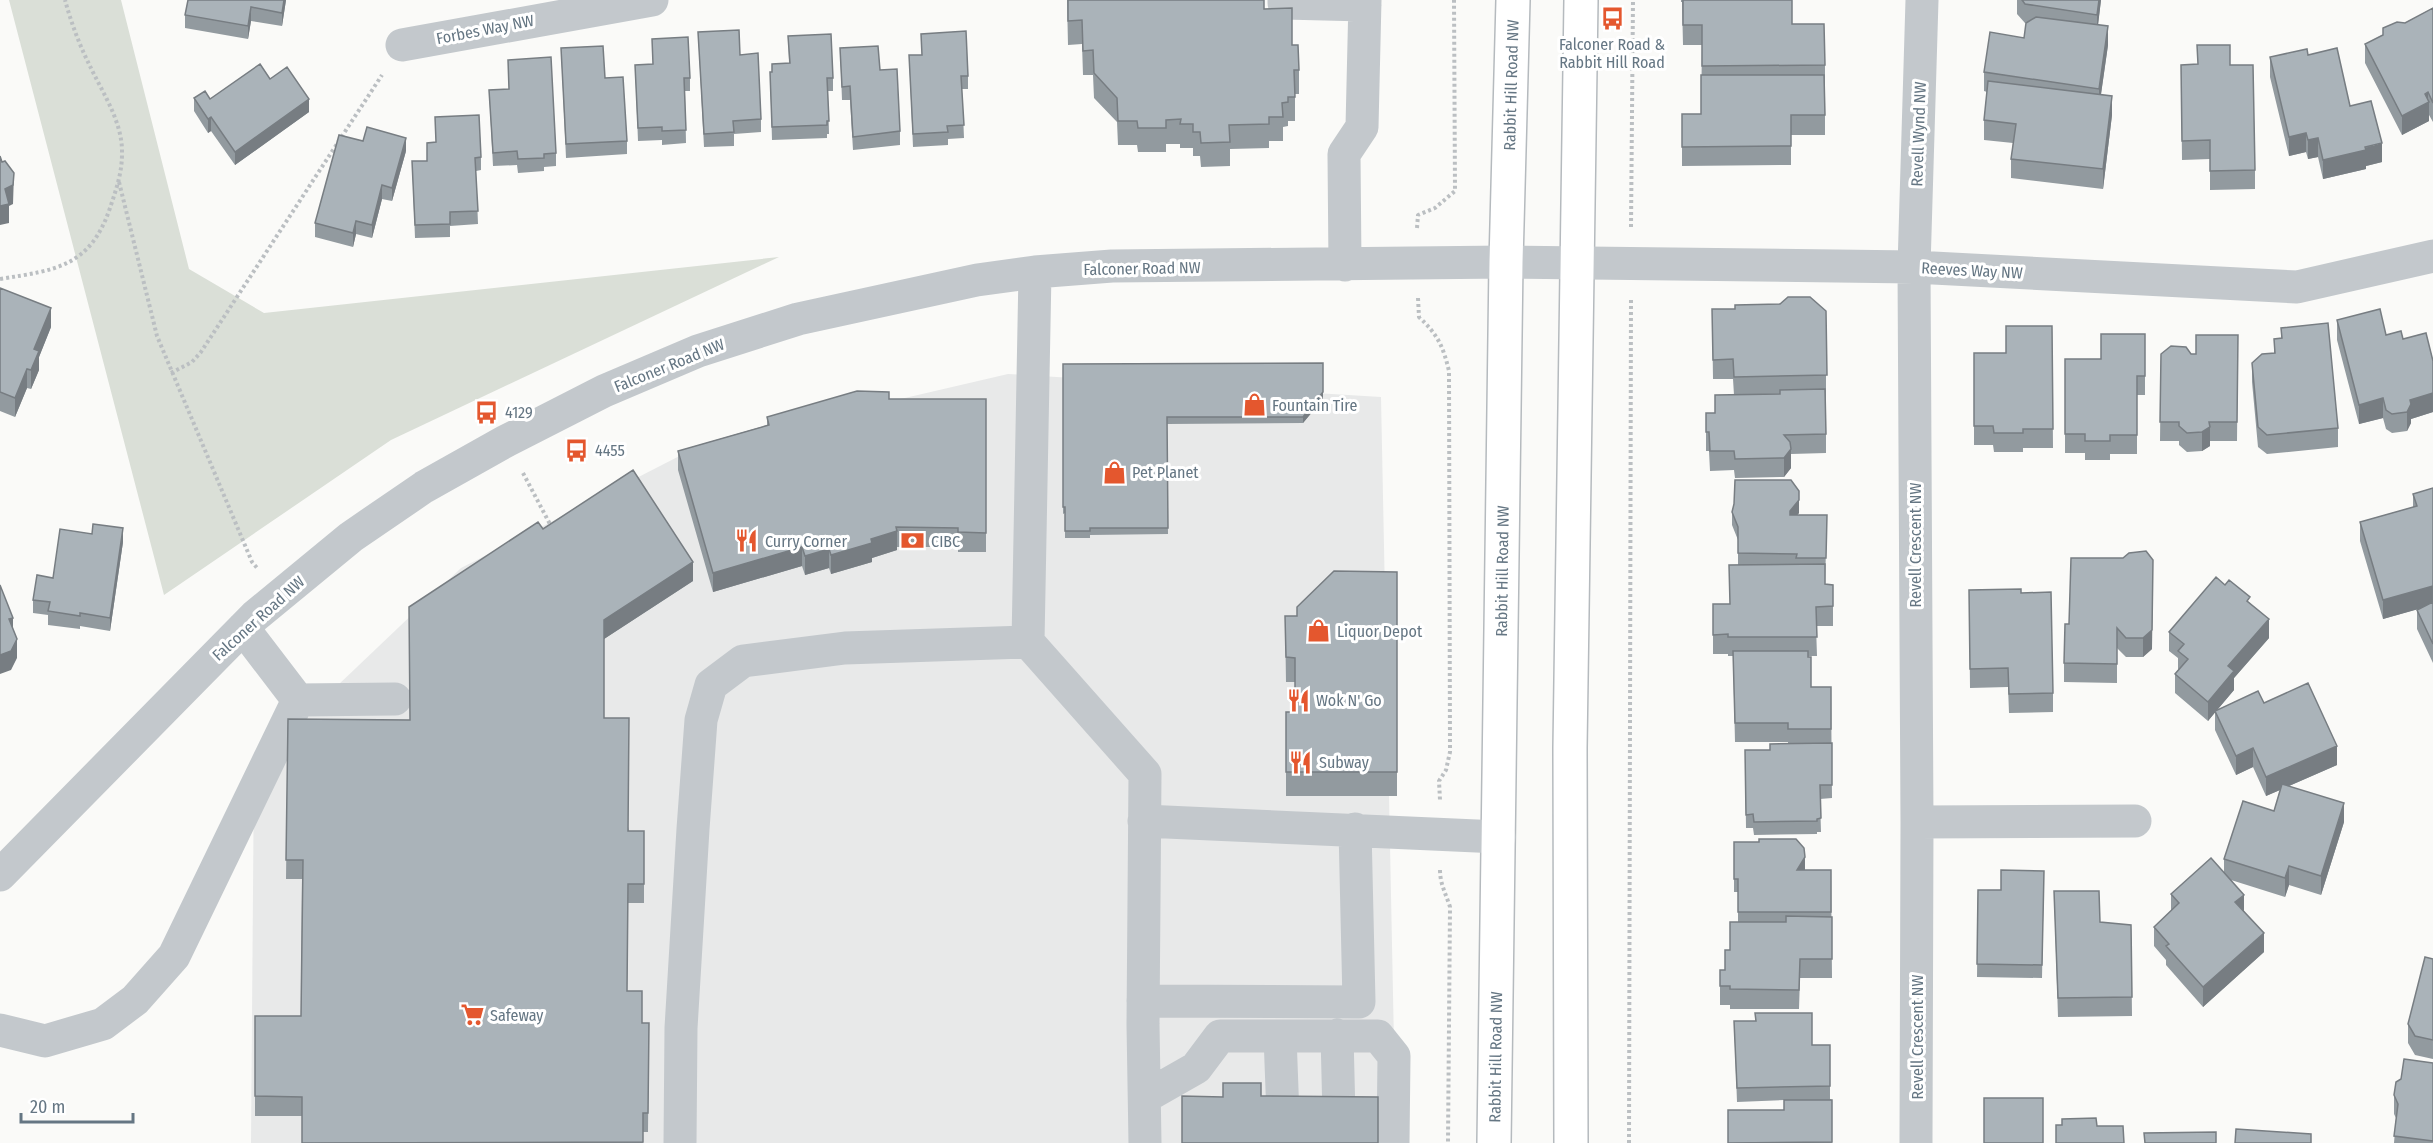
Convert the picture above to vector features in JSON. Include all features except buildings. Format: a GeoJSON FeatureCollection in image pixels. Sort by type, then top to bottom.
{"type":"FeatureCollection","features":[{"type":"Feature","properties":{"kind":"main road","name":"Rabbit Hill Road NW"},"geometry":{"type":"LineString","coordinates":[[1494,1143],[1506,262],[1513,0]]}},
{"type":"Feature","properties":{"kind":"main road"},"geometry":{"type":"LineString","coordinates":[[1571,1143],[1570,748],[1581,0]]}},
{"type":"Feature","properties":{"kind":"street","name":"Forbes Way NW"},"geometry":{"type":"LineString","coordinates":[[402,45],[568,7],[652,0]]}},
{"type":"Feature","properties":{"kind":"street"},"geometry":{"type":"LineString","coordinates":[[1284,0],[1284,3],[1365,3],[1362,127],[1344,154],[1345,265]]}},
{"type":"Feature","properties":{"kind":"street","name":"Revell Wynd NW"},"geometry":{"type":"LineString","coordinates":[[1914,267],[1922,0]]}},
{"type":"Feature","properties":{"kind":"street","name":"Reeves Way NW"},"geometry":{"type":"LineString","coordinates":[[1506,262],[1914,267],[2298,287],[2433,256]]}},
{"type":"Feature","properties":{"kind":"street","name":"Falconer Road NW"},"geometry":{"type":"LineString","coordinates":[[0,875],[243,628],[351,537],[423,487],[506,441],[604,391],[698,351],[798,319],[977,280],[1035,272],[1112,266],[1506,262]]}},
{"type":"Feature","properties":{"kind":"street","name":"Revell Crescent NW"},"geometry":{"type":"LineString","coordinates":[[1914,267],[1916,1143]]}},
{"type":"Feature","properties":{"kind":"street"},"geometry":{"type":"LineString","coordinates":[[1035,272],[1028,642],[1145,774],[1143,1001],[1145,1143]]}},
{"type":"Feature","properties":{"kind":"street"},"geometry":{"type":"LineString","coordinates":[[243,628],[298,700]]}},
{"type":"Feature","properties":{"kind":"street"},"geometry":{"type":"LineString","coordinates":[[680,1143],[681,1028],[693,829],[701,720],[711,685],[743,661],[845,648],[1028,642]]}},
{"type":"Feature","properties":{"kind":"street"},"geometry":{"type":"LineString","coordinates":[[298,700],[395,699]]}},
{"type":"Feature","properties":{"kind":"street"},"geometry":{"type":"LineString","coordinates":[[0,1030],[45,1041],[103,1024],[143,991],[174,956],[298,700]]}},
{"type":"Feature","properties":{"kind":"street"},"geometry":{"type":"LineString","coordinates":[[1917,822],[2135,820]]}},
{"type":"Feature","properties":{"kind":"street"},"geometry":{"type":"LineString","coordinates":[[1144,821],[1499,837]]}},
{"type":"Feature","properties":{"kind":"street"},"geometry":{"type":"LineString","coordinates":[[1339,1116],[1348,1035],[1359,1002],[1355,829]]}},
{"type":"Feature","properties":{"kind":"street"},"geometry":{"type":"LineString","coordinates":[[1143,1001],[1359,1002]]}},
{"type":"Feature","properties":{"kind":"street"},"geometry":{"type":"LineString","coordinates":[[1145,1097],[1196,1068],[1220,1036],[1378,1036],[1394,1056],[1393,1143]]}},
{"type":"Feature","properties":{"kind":"street"},"geometry":{"type":"LineString","coordinates":[[1280,1036],[1283,1116]]}},
{"type":"Feature","properties":{"kind":"street"},"geometry":{"type":"LineString","coordinates":[[1196,1068],[1196,1104]]}},
{"type":"Feature","properties":{"kind":"path"},"geometry":{"type":"LineString","coordinates":[[0,279],[68,264],[85,253],[105,223],[119,182],[122,152],[117,127],[108,100],[74,30],[65,0]]}},
{"type":"Feature","properties":{"kind":"path"},"geometry":{"type":"LineString","coordinates":[[1448,1143],[1450,907],[1446,893],[1440,884],[1439,780],[1446,770],[1450,753],[1449,371],[1445,352],[1435,332],[1419,317],[1416,264],[1418,215],[1435,208],[1455,190],[1454,0]]}},
{"type":"Feature","properties":{"kind":"path"},"geometry":{"type":"LineString","coordinates":[[1629,1143],[1633,0]]}},
{"type":"Feature","properties":{"kind":"path"},"geometry":{"type":"LineString","coordinates":[[171,373],[192,362],[201,352],[402,45]]}},
{"type":"Feature","properties":{"kind":"path"},"geometry":{"type":"LineString","coordinates":[[119,182],[157,336],[171,373],[252,562],[281,594]]}},
{"type":"Feature","properties":{"kind":"path"},"geometry":{"type":"LineString","coordinates":[[506,441],[555,534]]}},
{"type":"Feature","properties":{"kind":"shaded area"},"geometry":{"type":"Polygon","coordinates":[[[9,0],[121,0],[189,269],[264,313],[779,257],[391,440],[164,595],[9,0]]]}},
{"type":"Feature","properties":{"kind":"shaded area"},"geometry":{"type":"Polygon","coordinates":[[[1008,374],[1381,397],[1396,1143],[251,1143],[254,765],[461,568],[699,446],[1008,374]]]}},
{"type":"Feature","properties":{"kind":"place","name":"Falconer Road & Rabbit Hill Road"},"geometry":{"type":"Point","coordinates":[1612,19]}},
{"type":"Feature","properties":{"kind":"place","name":"Fountain Tire"},"geometry":{"type":"Point","coordinates":[1254,405]}},
{"type":"Feature","properties":{"kind":"place","name":"4129"},"geometry":{"type":"Point","coordinates":[487,412]}},
{"type":"Feature","properties":{"kind":"place","name":"4455"},"geometry":{"type":"Point","coordinates":[577,450]}},
{"type":"Feature","properties":{"kind":"place","name":"Pet Planet"},"geometry":{"type":"Point","coordinates":[1114,472]}},
{"type":"Feature","properties":{"kind":"place","name":"Curry Corner"},"geometry":{"type":"Point","coordinates":[747,541]}},
{"type":"Feature","properties":{"kind":"place","name":"CIBC"},"geometry":{"type":"Point","coordinates":[913,541]}},
{"type":"Feature","properties":{"kind":"place","name":"Liquor Depot"},"geometry":{"type":"Point","coordinates":[1319,631]}},
{"type":"Feature","properties":{"kind":"place","name":"Wok N' Go"},"geometry":{"type":"Point","coordinates":[1298,700]}},
{"type":"Feature","properties":{"kind":"place","name":"Subway"},"geometry":{"type":"Point","coordinates":[1301,762]}},
{"type":"Feature","properties":{"kind":"place","name":"Safeway"},"geometry":{"type":"Point","coordinates":[472,1015]}}]}
